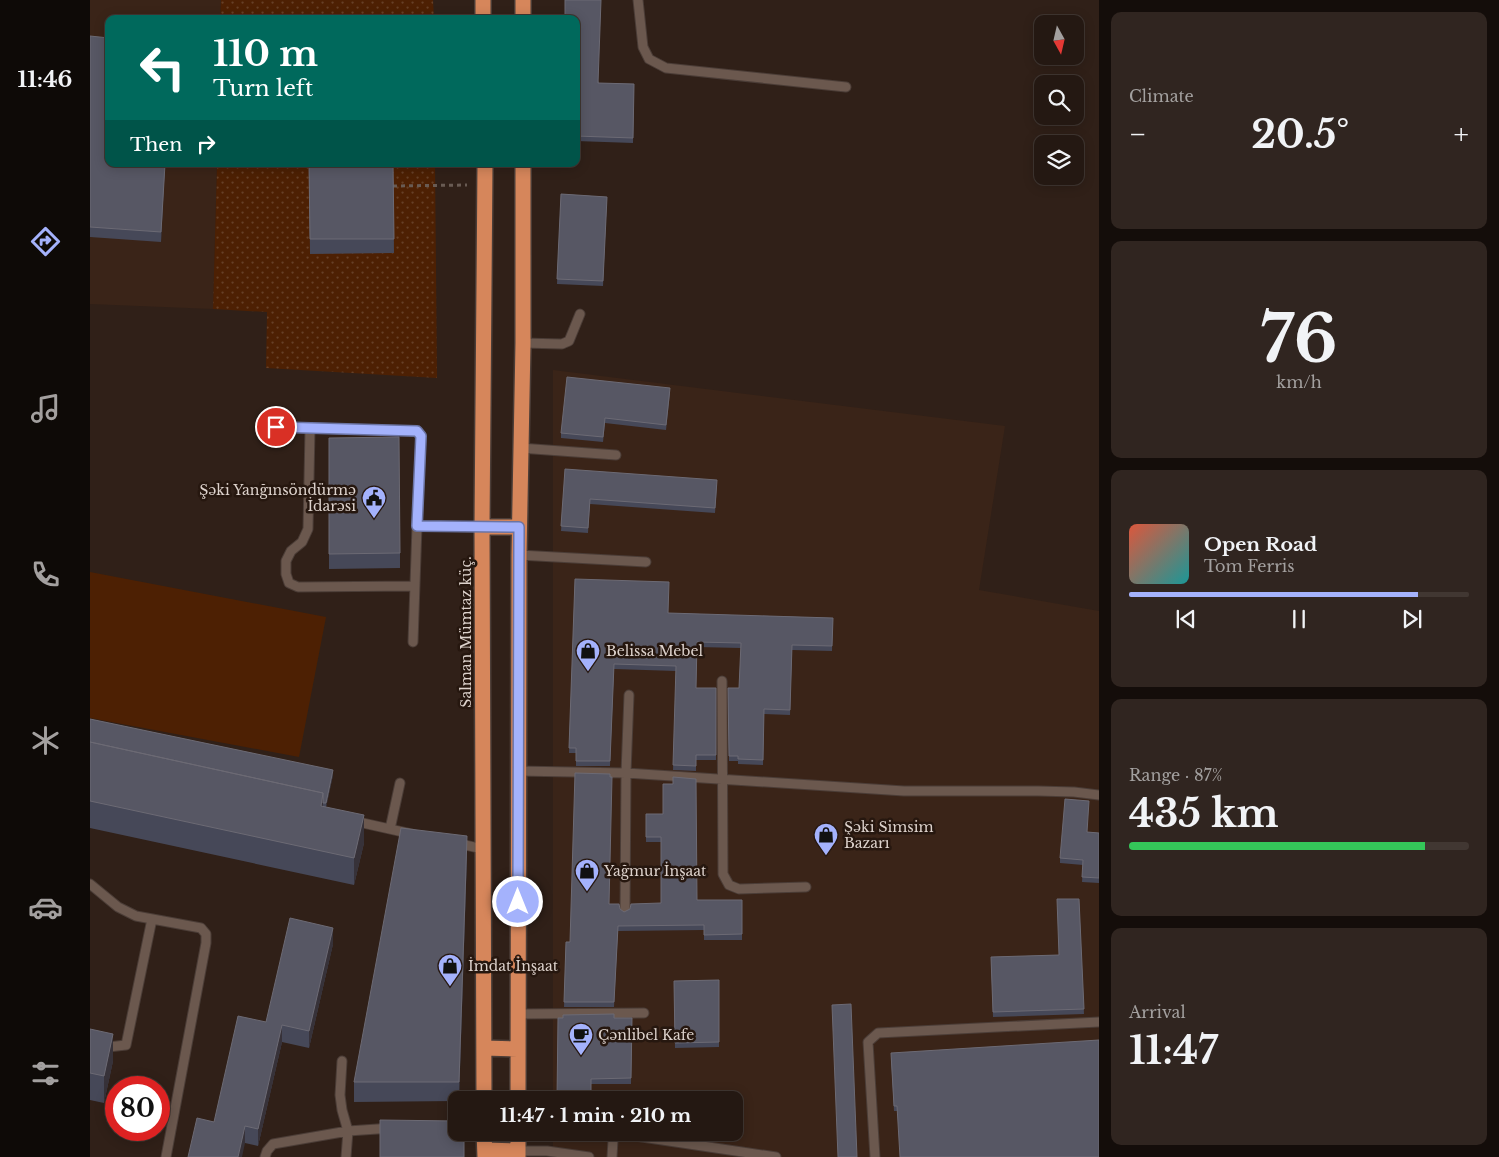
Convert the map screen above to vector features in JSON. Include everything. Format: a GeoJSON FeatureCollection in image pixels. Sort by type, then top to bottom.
{"type":"FeatureCollection","features":[{"type":"Feature","properties":{"kind":"highway"},"geometry":{"type":"LineString","coordinates":[[483,0],[483,15]]}},
{"type":"Feature","properties":{"kind":"highway"},"geometry":{"type":"LineString","coordinates":[[523,15],[524,0]]}},
{"type":"Feature","properties":{"kind":"highway","name":"Salman Mümtaz küç."},"geometry":{"type":"LineString","coordinates":[[484,1091],[482,527],[485,167]]}},
{"type":"Feature","properties":{"kind":"highway"},"geometry":{"type":"LineString","coordinates":[[518,1091],[518,555],[523,167]]}},
{"type":"Feature","properties":{"kind":"highway"},"geometry":{"type":"LineString","coordinates":[[482,527],[519,527]]}},
{"type":"Feature","properties":{"kind":"highway"},"geometry":{"type":"LineString","coordinates":[[484,1048],[518,1049]]}},
{"type":"Feature","properties":{"kind":"highway"},"geometry":{"type":"LineString","coordinates":[[484,1141],[485,1154],[518,1154],[518,1141]]}},
{"type":"Feature","properties":{"kind":"lane"},"geometry":{"type":"LineString","coordinates":[[638,0],[643,47],[649,59],[666,68],[846,87]]}},
{"type":"Feature","properties":{"kind":"lane"},"geometry":{"type":"LineString","coordinates":[[522,343],[562,344],[568,341],[580,314]]}},
{"type":"Feature","properties":{"kind":"lane"},"geometry":{"type":"LineString","coordinates":[[276,427],[417,431],[421,436],[413,642]]}},
{"type":"Feature","properties":{"kind":"lane"},"geometry":{"type":"LineString","coordinates":[[310,428],[308,529],[302,542],[291,551],[286,561],[286,574],[290,583],[298,587],[414,586]]}},
{"type":"Feature","properties":{"kind":"lane"},"geometry":{"type":"LineString","coordinates":[[520,448],[616,455]]}},
{"type":"Feature","properties":{"kind":"lane"},"geometry":{"type":"LineString","coordinates":[[417,526],[482,527]]}},
{"type":"Feature","properties":{"kind":"lane"},"geometry":{"type":"LineString","coordinates":[[518,555],[646,562]]}},
{"type":"Feature","properties":{"kind":"lane"},"geometry":{"type":"LineString","coordinates":[[722,681],[723,874],[729,885],[739,889],[806,887]]}},
{"type":"Feature","properties":{"kind":"lane"},"geometry":{"type":"LineString","coordinates":[[625,911],[626,773],[629,695]]}},
{"type":"Feature","properties":{"kind":"lane"},"geometry":{"type":"LineString","coordinates":[[518,771],[626,773],[904,792],[1038,791],[1099,795]]}},
{"type":"Feature","properties":{"kind":"lane"},"geometry":{"type":"LineString","coordinates":[[390,829],[400,783]]}},
{"type":"Feature","properties":{"kind":"lane"},"geometry":{"type":"LineString","coordinates":[[342,819],[418,835]]}},
{"type":"Feature","properties":{"kind":"lane"},"geometry":{"type":"LineString","coordinates":[[446,841],[483,849]]}},
{"type":"Feature","properties":{"kind":"lane"},"geometry":{"type":"LineString","coordinates":[[90,884],[118,907],[136,916],[201,928],[206,934],[206,943],[166,1157]]}},
{"type":"Feature","properties":{"kind":"lane"},"geometry":{"type":"LineString","coordinates":[[90,1043],[108,1047],[126,1045],[152,919]]}},
{"type":"Feature","properties":{"kind":"lane"},"geometry":{"type":"LineString","coordinates":[[518,1014],[644,1013]]}},
{"type":"Feature","properties":{"kind":"lane"},"geometry":{"type":"LineString","coordinates":[[875,1157],[868,1042],[878,1033],[1099,1022]]}},
{"type":"Feature","properties":{"kind":"lane"},"geometry":{"type":"LineString","coordinates":[[342,1062],[340,1095],[348,1131],[346,1157]]}},
{"type":"Feature","properties":{"kind":"lane"},"geometry":{"type":"LineString","coordinates":[[264,1157],[267,1150],[273,1144],[348,1131],[397,1128]]}},
{"type":"Feature","properties":{"kind":"lane"},"geometry":{"type":"LineString","coordinates":[[612,1157],[613,1140],[616,1135],[622,1134],[776,1156]]}},
{"type":"Feature","properties":{"kind":"lane"},"geometry":{"type":"LineString","coordinates":[[518,1154],[547,1151],[589,1157]]}},
{"type":"Feature","properties":{"kind":"path"},"geometry":{"type":"LineString","coordinates":[[393,186],[485,185]]}},
{"type":"Feature","properties":{"kind":"shaded area"},"geometry":{"type":"Polygon","coordinates":[[[90,0],[221,0],[220,15],[105,15],[105,167],[217,167],[213,309],[90,304],[90,0]]]}},
{"type":"Feature","properties":{"kind":"shaded area"},"geometry":{"type":"Polygon","coordinates":[[[221,0],[433,0],[434,15],[220,15],[221,0]]]}},
{"type":"Feature","properties":{"kind":"shaded area"},"geometry":{"type":"Polygon","coordinates":[[[217,167],[435,167],[437,378],[266,368],[267,312],[213,309],[217,167]]]}},
{"type":"Feature","properties":{"kind":"shaded area","name":"Şəki Simsim Bazarı"},"geometry":{"type":"Polygon","coordinates":[[[553,370],[1005,426],[979,590],[1099,611],[1099,1157],[553,1157],[553,1141],[743,1141],[743,1091],[553,1091],[553,370]]]}},
{"type":"Feature","properties":{"kind":"shaded area"},"geometry":{"type":"Polygon","coordinates":[[[90,572],[326,617],[299,757],[90,718],[90,572]]]}},
{"type":"Feature","properties":{"kind":"building"},"geometry":{"type":"Polygon","coordinates":[[[565,0],[601,0],[598,83],[634,84],[633,138],[580,136],[580,15],[565,15],[565,0]]]}},
{"type":"Feature","properties":{"kind":"building"},"geometry":{"type":"Polygon","coordinates":[[[90,36],[105,38],[105,167],[165,167],[161,232],[90,227],[90,36]]]}},
{"type":"Feature","properties":{"kind":"building"},"geometry":{"type":"Polygon","coordinates":[[[309,167],[393,167],[394,239],[310,239],[309,167]]]}},
{"type":"Feature","properties":{"kind":"building"},"geometry":{"type":"Polygon","coordinates":[[[561,194],[607,197],[603,281],[557,279],[561,194]]]}},
{"type":"Feature","properties":{"kind":"building"},"geometry":{"type":"Polygon","coordinates":[[[567,377],[670,388],[666,425],[605,418],[603,437],[561,433],[567,377]]]}},
{"type":"Feature","properties":{"kind":"building"},"geometry":{"type":"Polygon","coordinates":[[[399,437],[400,553],[329,554],[329,438],[399,437]]]}},
{"type":"Feature","properties":{"kind":"building"},"geometry":{"type":"Polygon","coordinates":[[[565,469],[717,480],[715,508],[590,499],[588,528],[561,526],[565,469]]]}},
{"type":"Feature","properties":{"kind":"building"},"geometry":{"type":"Polygon","coordinates":[[[575,579],[669,582],[668,613],[833,618],[832,646],[792,645],[790,710],[764,709],[763,760],[738,759],[738,756],[729,756],[728,688],[739,688],[741,643],[697,642],[696,688],[716,688],[716,755],[696,755],[696,766],[673,765],[676,666],[614,664],[610,761],[576,761],[576,748],[569,748],[575,579]]]}},
{"type":"Feature","properties":{"kind":"building"},"geometry":{"type":"Polygon","coordinates":[[[90,719],[333,770],[326,803],[323,803],[323,793],[90,742],[90,719]]]}},
{"type":"Feature","properties":{"kind":"building"},"geometry":{"type":"Polygon","coordinates":[[[90,742],[323,793],[321,806],[364,815],[354,858],[90,801],[90,742]]]}},
{"type":"Feature","properties":{"kind":"building"},"geometry":{"type":"Polygon","coordinates":[[[575,773],[610,774],[610,777],[612,777],[609,904],[619,904],[620,909],[624,912],[630,909],[631,904],[661,903],[661,837],[646,837],[646,814],[663,814],[663,784],[673,784],[673,777],[696,779],[697,900],[742,900],[742,934],[704,935],[704,925],[618,926],[614,1002],[564,1002],[566,942],[570,942],[575,773]]]}},
{"type":"Feature","properties":{"kind":"building"},"geometry":{"type":"Polygon","coordinates":[[[1065,799],[1089,801],[1087,832],[1099,833],[1099,878],[1082,877],[1083,860],[1060,858],[1065,799]]]}},
{"type":"Feature","properties":{"kind":"building"},"geometry":{"type":"Polygon","coordinates":[[[401,828],[467,836],[459,1082],[354,1082],[401,828]]]}},
{"type":"Feature","properties":{"kind":"building"},"geometry":{"type":"Polygon","coordinates":[[[1057,899],[1079,899],[1084,1009],[993,1012],[991,957],[1059,955],[1057,899]]]}},
{"type":"Feature","properties":{"kind":"building"},"geometry":{"type":"Polygon","coordinates":[[[290,918],[333,928],[309,1031],[282,1025],[258,1129],[245,1126],[238,1157],[188,1157],[197,1118],[214,1122],[238,1016],[266,1022],[290,918]]]}},
{"type":"Feature","properties":{"kind":"building"},"geometry":{"type":"Polygon","coordinates":[[[719,980],[719,1042],[675,1043],[674,981],[719,980]]]}},
{"type":"Feature","properties":{"kind":"building"},"geometry":{"type":"Polygon","coordinates":[[[851,1004],[857,1157],[838,1157],[832,1005],[851,1004]]]}},
{"type":"Feature","properties":{"kind":"building"},"geometry":{"type":"Polygon","coordinates":[[[614,1014],[614,1018],[632,1018],[631,1078],[591,1079],[591,1091],[557,1091],[558,1018],[563,1018],[563,1015],[614,1014]]]}},
{"type":"Feature","properties":{"kind":"building"},"geometry":{"type":"Polygon","coordinates":[[[90,1029],[113,1034],[104,1076],[90,1073],[90,1029]]]}},
{"type":"Feature","properties":{"kind":"building"},"geometry":{"type":"Polygon","coordinates":[[[1099,1040],[1099,1157],[900,1157],[897,1106],[894,1106],[891,1053],[1099,1040]]]}},
{"type":"Feature","properties":{"kind":"building"},"geometry":{"type":"Polygon","coordinates":[[[380,1120],[448,1121],[448,1141],[464,1141],[464,1157],[380,1157],[380,1120]]]}},
{"type":"Feature","properties":{"kind":"place","name":"Şəki Yanğınsöndürmə İdarəsi"},"geometry":{"type":"Point","coordinates":[374,519]}},
{"type":"Feature","properties":{"kind":"place","name":"Belissa Mebel"},"geometry":{"type":"Point","coordinates":[588,672]}},
{"type":"Feature","properties":{"kind":"place","name":"Şəki Simsim Bazarı"},"geometry":{"type":"Point","coordinates":[826,856]}},
{"type":"Feature","properties":{"kind":"place","name":"Yağmur İnşaat"},"geometry":{"type":"Point","coordinates":[587,892]}},
{"type":"Feature","properties":{"kind":"place","name":"İmdat İnşaat"},"geometry":{"type":"Point","coordinates":[450,987]}},
{"type":"Feature","properties":{"kind":"place","name":"Çənlibel Kafe"},"geometry":{"type":"Point","coordinates":[581,1056]}},
{"type":"Feature","properties":{"kind":"route"},"geometry":{"type":"LineString","coordinates":[[276,427],[417,431],[421,436],[417,526],[519,527],[518,902]]}}]}
